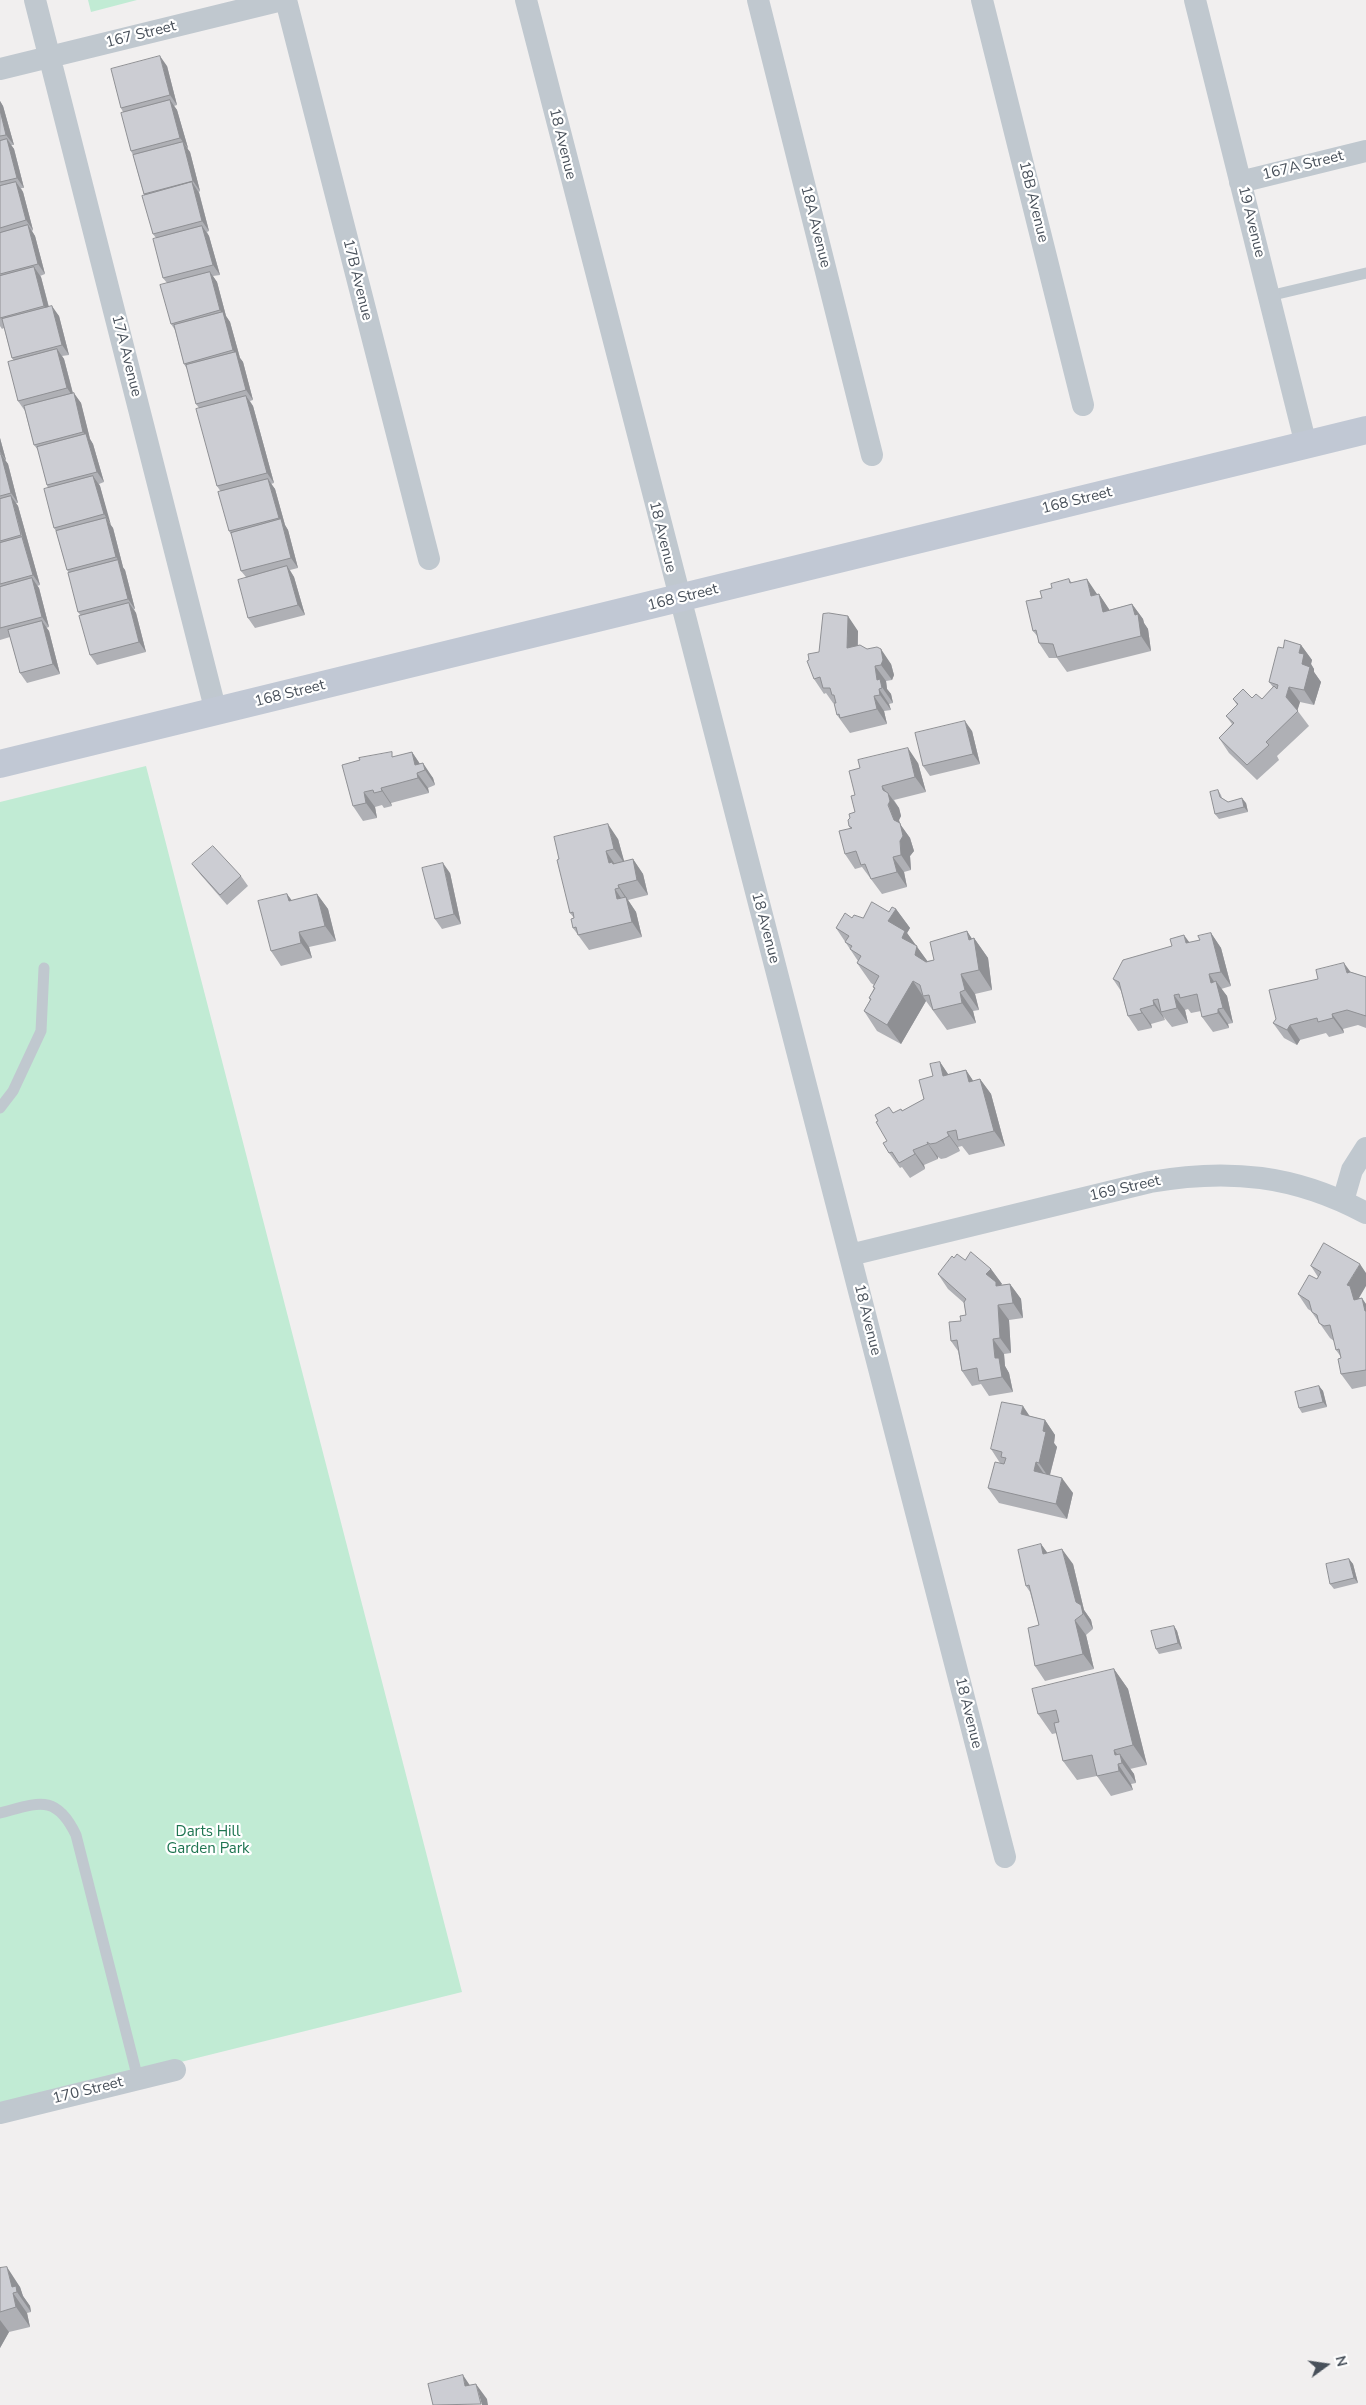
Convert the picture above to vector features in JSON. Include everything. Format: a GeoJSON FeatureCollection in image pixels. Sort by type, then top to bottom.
{"type":"FeatureCollection","features":[{"type":"Feature","properties":{"kind":"main road","name":"168 Street"},"geometry":{"type":"LineString","coordinates":[[0,764],[1366,430]]}},
{"type":"Feature","properties":{"kind":"street","name":"17A Avenue"},"geometry":{"type":"LineString","coordinates":[[35,0],[216,712]]}},
{"type":"Feature","properties":{"kind":"street","name":"167 Street"},"geometry":{"type":"LineString","coordinates":[[0,69],[282,0]]}},
{"type":"Feature","properties":{"kind":"street","name":"17B Avenue"},"geometry":{"type":"LineString","coordinates":[[286,0],[428,559]]}},
{"type":"Feature","properties":{"kind":"street","name":"18 Avenue"},"geometry":{"type":"LineString","coordinates":[[526,0],[678,599],[1005,1857]]}},
{"type":"Feature","properties":{"kind":"street","name":"18A Avenue"},"geometry":{"type":"LineString","coordinates":[[758,0],[872,455]]}},
{"type":"Feature","properties":{"kind":"street","name":"18B Avenue"},"geometry":{"type":"LineString","coordinates":[[982,0],[1083,404]]}},
{"type":"Feature","properties":{"kind":"street","name":"19 Avenue"},"geometry":{"type":"LineString","coordinates":[[1195,0],[1306,445]]}},
{"type":"Feature","properties":{"kind":"street","name":"167A Street"},"geometry":{"type":"LineString","coordinates":[[1240,182],[1366,151]]}},
{"type":"Feature","properties":{"kind":"street"},"geometry":{"type":"LineString","coordinates":[[1366,1148],[1352,1170],[1343,1201],[1366,1214]]}},
{"type":"Feature","properties":{"kind":"street","name":"169 Street"},"geometry":{"type":"LineString","coordinates":[[850,1255],[1150,1182],[1183,1176],[1224,1174],[1272,1179],[1312,1189],[1343,1201]]}},
{"type":"Feature","properties":{"kind":"street","name":"170 Street"},"geometry":{"type":"LineString","coordinates":[[0,2113],[175,2070]]}},
{"type":"Feature","properties":{"kind":"lane"},"geometry":{"type":"LineString","coordinates":[[1269,296],[1366,272]]}},
{"type":"Feature","properties":{"kind":"lane"},"geometry":{"type":"LineString","coordinates":[[0,1108],[13,1091],[41,1031],[44,968]]}},
{"type":"Feature","properties":{"kind":"lane"},"geometry":{"type":"LineString","coordinates":[[0,1813],[39,1803],[49,1804],[60,1810],[69,1820],[76,1835],[138,2079]]}},
{"type":"Feature","properties":{"kind":"green space"},"geometry":{"type":"Polygon","coordinates":[[[88,0],[137,0],[91,12],[88,0]]]}},
{"type":"Feature","properties":{"kind":"green space","name":"Darts Hill Garden Park"},"geometry":{"type":"Polygon","coordinates":[[[146,766],[462,1992],[0,2107],[0,802],[146,766]]]}},
{"type":"Feature","properties":{"kind":"building"},"geometry":{"type":"Polygon","coordinates":[[[160,56],[170,95],[121,108],[111,69],[160,56]]]}},
{"type":"Feature","properties":{"kind":"building"},"geometry":{"type":"Polygon","coordinates":[[[170,100],[180,138],[131,151],[121,113],[170,100]]]}},
{"type":"Feature","properties":{"kind":"building"},"geometry":{"type":"Polygon","coordinates":[[[0,110],[6,135],[0,136],[0,110]]]}},
{"type":"Feature","properties":{"kind":"building"},"geometry":{"type":"Polygon","coordinates":[[[7,139],[17,178],[0,182],[0,141],[7,139]]]}},
{"type":"Feature","properties":{"kind":"building"},"geometry":{"type":"Polygon","coordinates":[[[183,142],[193,181],[144,194],[133,155],[183,142]]]}},
{"type":"Feature","properties":{"kind":"building"},"geometry":{"type":"Polygon","coordinates":[[[16,182],[26,220],[0,228],[0,186],[16,182]]]}},
{"type":"Feature","properties":{"kind":"building"},"geometry":{"type":"Polygon","coordinates":[[[192,182],[202,221],[153,234],[142,196],[192,182]]]}},
{"type":"Feature","properties":{"kind":"building"},"geometry":{"type":"Polygon","coordinates":[[[28,225],[38,264],[0,274],[0,233],[28,225]]]}},
{"type":"Feature","properties":{"kind":"building"},"geometry":{"type":"Polygon","coordinates":[[[202,226],[213,265],[163,278],[153,239],[202,226]]]}},
{"type":"Feature","properties":{"kind":"building"},"geometry":{"type":"Polygon","coordinates":[[[34,267],[44,306],[0,318],[0,276],[34,267]]]}},
{"type":"Feature","properties":{"kind":"building"},"geometry":{"type":"Polygon","coordinates":[[[210,272],[220,310],[171,324],[160,285],[210,272]]]}},
{"type":"Feature","properties":{"kind":"building"},"geometry":{"type":"Polygon","coordinates":[[[52,306],[62,345],[12,358],[2,319],[52,306]]]}},
{"type":"Feature","properties":{"kind":"building"},"geometry":{"type":"Polygon","coordinates":[[[223,312],[233,350],[184,364],[174,325],[223,312]]]}},
{"type":"Feature","properties":{"kind":"building"},"geometry":{"type":"Polygon","coordinates":[[[57,349],[67,388],[18,401],[8,362],[57,349]]]}},
{"type":"Feature","properties":{"kind":"building"},"geometry":{"type":"Polygon","coordinates":[[[236,352],[246,390],[196,404],[186,365],[236,352]]]}},
{"type":"Feature","properties":{"kind":"building"},"geometry":{"type":"Polygon","coordinates":[[[74,393],[83,432],[34,445],[24,406],[74,393]]]}},
{"type":"Feature","properties":{"kind":"building"},"geometry":{"type":"Polygon","coordinates":[[[246,396],[267,473],[217,486],[196,409],[246,396]]]}},
{"type":"Feature","properties":{"kind":"building"},"geometry":{"type":"Polygon","coordinates":[[[86,434],[97,472],[47,485],[37,447],[86,434]]]}},
{"type":"Feature","properties":{"kind":"building"},"geometry":{"type":"Polygon","coordinates":[[[0,454],[11,493],[0,496],[0,454]]]}},
{"type":"Feature","properties":{"kind":"building"},"geometry":{"type":"Polygon","coordinates":[[[93,476],[104,514],[54,528],[44,489],[93,476]]]}},
{"type":"Feature","properties":{"kind":"building"},"geometry":{"type":"Polygon","coordinates":[[[268,479],[279,518],[229,531],[218,492],[268,479]]]}},
{"type":"Feature","properties":{"kind":"building"},"geometry":{"type":"Polygon","coordinates":[[[11,496],[21,535],[0,541],[0,499],[11,496]]]}},
{"type":"Feature","properties":{"kind":"building"},"geometry":{"type":"Polygon","coordinates":[[[106,518],[116,557],[67,570],[56,531],[106,518]]]}},
{"type":"Feature","properties":{"kind":"building"},"geometry":{"type":"Polygon","coordinates":[[[281,519],[291,558],[241,571],[231,533],[281,519]]]}},
{"type":"Feature","properties":{"kind":"building"},"geometry":{"type":"Polygon","coordinates":[[[22,537],[33,575],[0,584],[0,543],[22,537]]]}},
{"type":"Feature","properties":{"kind":"building"},"geometry":{"type":"Polygon","coordinates":[[[118,560],[128,599],[78,612],[68,573],[118,560]]]}},
{"type":"Feature","properties":{"kind":"building"},"geometry":{"type":"Polygon","coordinates":[[[287,566],[298,605],[248,618],[238,580],[287,566]]]}},
{"type":"Feature","properties":{"kind":"building"},"geometry":{"type":"Polygon","coordinates":[[[32,578],[42,617],[0,628],[0,587],[32,578]]]}},
{"type":"Feature","properties":{"kind":"building"},"geometry":{"type":"Polygon","coordinates":[[[1069,579],[1070,583],[1087,579],[1091,596],[1099,594],[1103,612],[1132,604],[1135,615],[1138,614],[1141,636],[1057,657],[1053,644],[1039,643],[1036,630],[1033,631],[1026,601],[1042,598],[1040,591],[1052,588],[1051,584],[1069,579]]]}},
{"type":"Feature","properties":{"kind":"building"},"geometry":{"type":"Polygon","coordinates":[[[129,603],[139,642],[90,655],[79,616],[129,603]]]}},
{"type":"Feature","properties":{"kind":"building"},"geometry":{"type":"Polygon","coordinates":[[[823,614],[848,616],[847,648],[860,645],[867,649],[877,647],[881,649],[883,660],[881,665],[875,666],[877,680],[880,679],[882,688],[879,689],[880,695],[874,696],[877,709],[840,718],[839,714],[837,715],[834,695],[832,695],[830,688],[823,688],[820,677],[814,679],[807,661],[809,660],[808,654],[819,652],[823,614]]]}},
{"type":"Feature","properties":{"kind":"building"},"geometry":{"type":"Polygon","coordinates":[[[42,621],[53,664],[20,673],[8,630],[42,621]]]}},
{"type":"Feature","properties":{"kind":"building"},"geometry":{"type":"Polygon","coordinates":[[[1285,640],[1301,645],[1299,653],[1304,654],[1302,664],[1310,667],[1304,690],[1289,687],[1286,697],[1298,711],[1266,742],[1269,745],[1247,765],[1219,738],[1234,723],[1226,716],[1238,704],[1233,699],[1243,689],[1252,698],[1256,694],[1262,699],[1274,686],[1277,689],[1278,685],[1269,682],[1278,647],[1283,648],[1285,640]]]}},
{"type":"Feature","properties":{"kind":"building"},"geometry":{"type":"Polygon","coordinates":[[[965,721],[973,754],[923,766],[915,733],[965,721]]]}},
{"type":"Feature","properties":{"kind":"building"},"geometry":{"type":"Polygon","coordinates":[[[908,748],[915,777],[882,786],[883,790],[888,793],[890,801],[888,805],[894,820],[900,823],[903,836],[900,841],[901,855],[893,857],[897,872],[871,879],[865,864],[861,865],[856,851],[845,854],[839,831],[852,828],[849,826],[849,814],[855,812],[851,796],[855,795],[849,771],[860,768],[858,760],[908,748]]]}},
{"type":"Feature","properties":{"kind":"building"},"geometry":{"type":"Polygon","coordinates":[[[392,752],[392,757],[412,752],[415,765],[423,763],[425,770],[417,773],[418,778],[381,788],[382,791],[374,793],[373,790],[364,792],[366,803],[353,806],[342,765],[360,760],[359,758],[392,752]]]}},
{"type":"Feature","properties":{"kind":"building"},"geometry":{"type":"Polygon","coordinates":[[[1218,790],[1220,797],[1228,802],[1242,798],[1244,807],[1215,814],[1210,792],[1218,790]]]}},
{"type":"Feature","properties":{"kind":"building"},"geometry":{"type":"Polygon","coordinates":[[[608,824],[614,849],[606,851],[609,863],[612,862],[613,864],[633,859],[637,880],[618,885],[619,888],[615,889],[617,899],[626,897],[632,922],[578,935],[576,927],[573,928],[571,919],[574,918],[573,912],[570,913],[557,860],[559,859],[554,837],[608,824]]]}},
{"type":"Feature","properties":{"kind":"building"},"geometry":{"type":"Polygon","coordinates":[[[213,846],[241,876],[220,895],[192,864],[213,846]]]}},
{"type":"Feature","properties":{"kind":"building"},"geometry":{"type":"Polygon","coordinates":[[[443,863],[454,914],[435,919],[422,868],[443,863]]]}},
{"type":"Feature","properties":{"kind":"building"},"geometry":{"type":"Polygon","coordinates":[[[287,894],[289,901],[317,894],[325,926],[299,932],[301,943],[271,951],[258,901],[287,894]]]}},
{"type":"Feature","properties":{"kind":"building"},"geometry":{"type":"Polygon","coordinates":[[[872,902],[889,912],[892,907],[896,909],[888,921],[905,931],[902,938],[917,946],[915,955],[926,962],[934,960],[930,942],[967,931],[969,940],[974,938],[979,970],[961,974],[965,990],[960,992],[962,1003],[933,1010],[929,995],[923,996],[920,985],[913,981],[887,1025],[864,1011],[871,999],[869,998],[879,976],[857,963],[861,956],[850,949],[852,946],[845,942],[849,936],[836,928],[845,913],[852,918],[854,915],[863,918],[872,902]]]}},
{"type":"Feature","properties":{"kind":"building"},"geometry":{"type":"Polygon","coordinates":[[[1211,933],[1221,972],[1209,974],[1211,983],[1216,981],[1223,1008],[1218,1009],[1218,1013],[1202,1017],[1197,994],[1180,998],[1179,994],[1174,995],[1177,1008],[1161,1012],[1158,999],[1153,1000],[1154,1005],[1140,1009],[1142,1013],[1128,1016],[1119,982],[1113,979],[1123,960],[1172,946],[1170,939],[1184,935],[1186,943],[1200,940],[1198,936],[1211,933]]]}},
{"type":"Feature","properties":{"kind":"building"},"geometry":{"type":"Polygon","coordinates":[[[1344,963],[1347,973],[1350,972],[1366,977],[1366,1016],[1347,1010],[1332,1014],[1333,1018],[1318,1022],[1317,1018],[1290,1025],[1287,1030],[1273,1023],[1276,1019],[1269,990],[1318,979],[1316,970],[1344,963]]]}},
{"type":"Feature","properties":{"kind":"building"},"geometry":{"type":"Polygon","coordinates":[[[940,1062],[943,1076],[966,1070],[969,1082],[980,1079],[994,1131],[958,1140],[956,1130],[947,1132],[949,1136],[936,1143],[930,1144],[927,1142],[928,1144],[913,1150],[915,1154],[899,1163],[892,1152],[889,1153],[883,1143],[887,1141],[876,1122],[878,1121],[875,1115],[889,1107],[893,1113],[901,1109],[902,1111],[924,1099],[919,1080],[933,1076],[930,1064],[940,1062]]]}},
{"type":"Feature","properties":{"kind":"building"},"geometry":{"type":"Polygon","coordinates":[[[1324,1243],[1360,1264],[1347,1285],[1350,1286],[1354,1300],[1362,1298],[1366,1311],[1366,1370],[1341,1374],[1338,1359],[1341,1358],[1339,1349],[1336,1350],[1330,1325],[1324,1326],[1319,1323],[1317,1315],[1312,1312],[1309,1301],[1298,1294],[1309,1275],[1317,1279],[1321,1272],[1311,1266],[1324,1243]]]}},
{"type":"Feature","properties":{"kind":"building"},"geometry":{"type":"Polygon","coordinates":[[[971,1252],[991,1269],[986,1274],[996,1282],[996,1286],[1010,1284],[1013,1303],[998,1305],[1000,1338],[993,1339],[995,1358],[999,1358],[1002,1377],[979,1381],[977,1368],[962,1371],[957,1340],[951,1341],[949,1322],[961,1321],[960,1316],[966,1315],[964,1302],[966,1299],[938,1274],[952,1256],[954,1258],[957,1254],[965,1260],[971,1252]]]}},
{"type":"Feature","properties":{"kind":"building"},"geometry":{"type":"Polygon","coordinates":[[[1319,1386],[1323,1402],[1299,1408],[1295,1392],[1319,1386]]]}},
{"type":"Feature","properties":{"kind":"building"},"geometry":{"type":"Polygon","coordinates":[[[1002,1402],[1023,1406],[1021,1414],[1045,1420],[1043,1431],[1046,1432],[1039,1463],[1036,1462],[1034,1471],[1062,1478],[1056,1504],[988,1488],[995,1462],[1004,1464],[1006,1458],[1001,1457],[1002,1452],[991,1449],[1002,1402]]]}},
{"type":"Feature","properties":{"kind":"building"},"geometry":{"type":"Polygon","coordinates":[[[1041,1544],[1043,1554],[1062,1549],[1076,1602],[1081,1605],[1083,1614],[1075,1620],[1083,1654],[1035,1666],[1028,1628],[1039,1625],[1029,1585],[1026,1586],[1018,1550],[1041,1544]]]}},
{"type":"Feature","properties":{"kind":"building"},"geometry":{"type":"Polygon","coordinates":[[[1349,1559],[1354,1578],[1330,1584],[1326,1564],[1349,1559]]]}},
{"type":"Feature","properties":{"kind":"building"},"geometry":{"type":"Polygon","coordinates":[[[1174,1626],[1178,1643],[1156,1649],[1151,1631],[1174,1626]]]}},
{"type":"Feature","properties":{"kind":"building"},"geometry":{"type":"Polygon","coordinates":[[[1114,1669],[1133,1745],[1114,1750],[1115,1755],[1120,1754],[1122,1763],[1118,1764],[1119,1771],[1097,1776],[1092,1755],[1063,1761],[1054,1723],[1059,1722],[1056,1710],[1038,1714],[1032,1689],[1114,1669]]]}},
{"type":"Feature","properties":{"kind":"building"},"geometry":{"type":"Polygon","coordinates":[[[7,2267],[12,2287],[16,2286],[17,2292],[13,2293],[16,2307],[0,2312],[0,2268],[7,2267]]]}},
{"type":"Feature","properties":{"kind":"building"},"geometry":{"type":"Polygon","coordinates":[[[463,2375],[465,2386],[476,2384],[481,2404],[433,2405],[428,2384],[463,2375]]]}}]}
